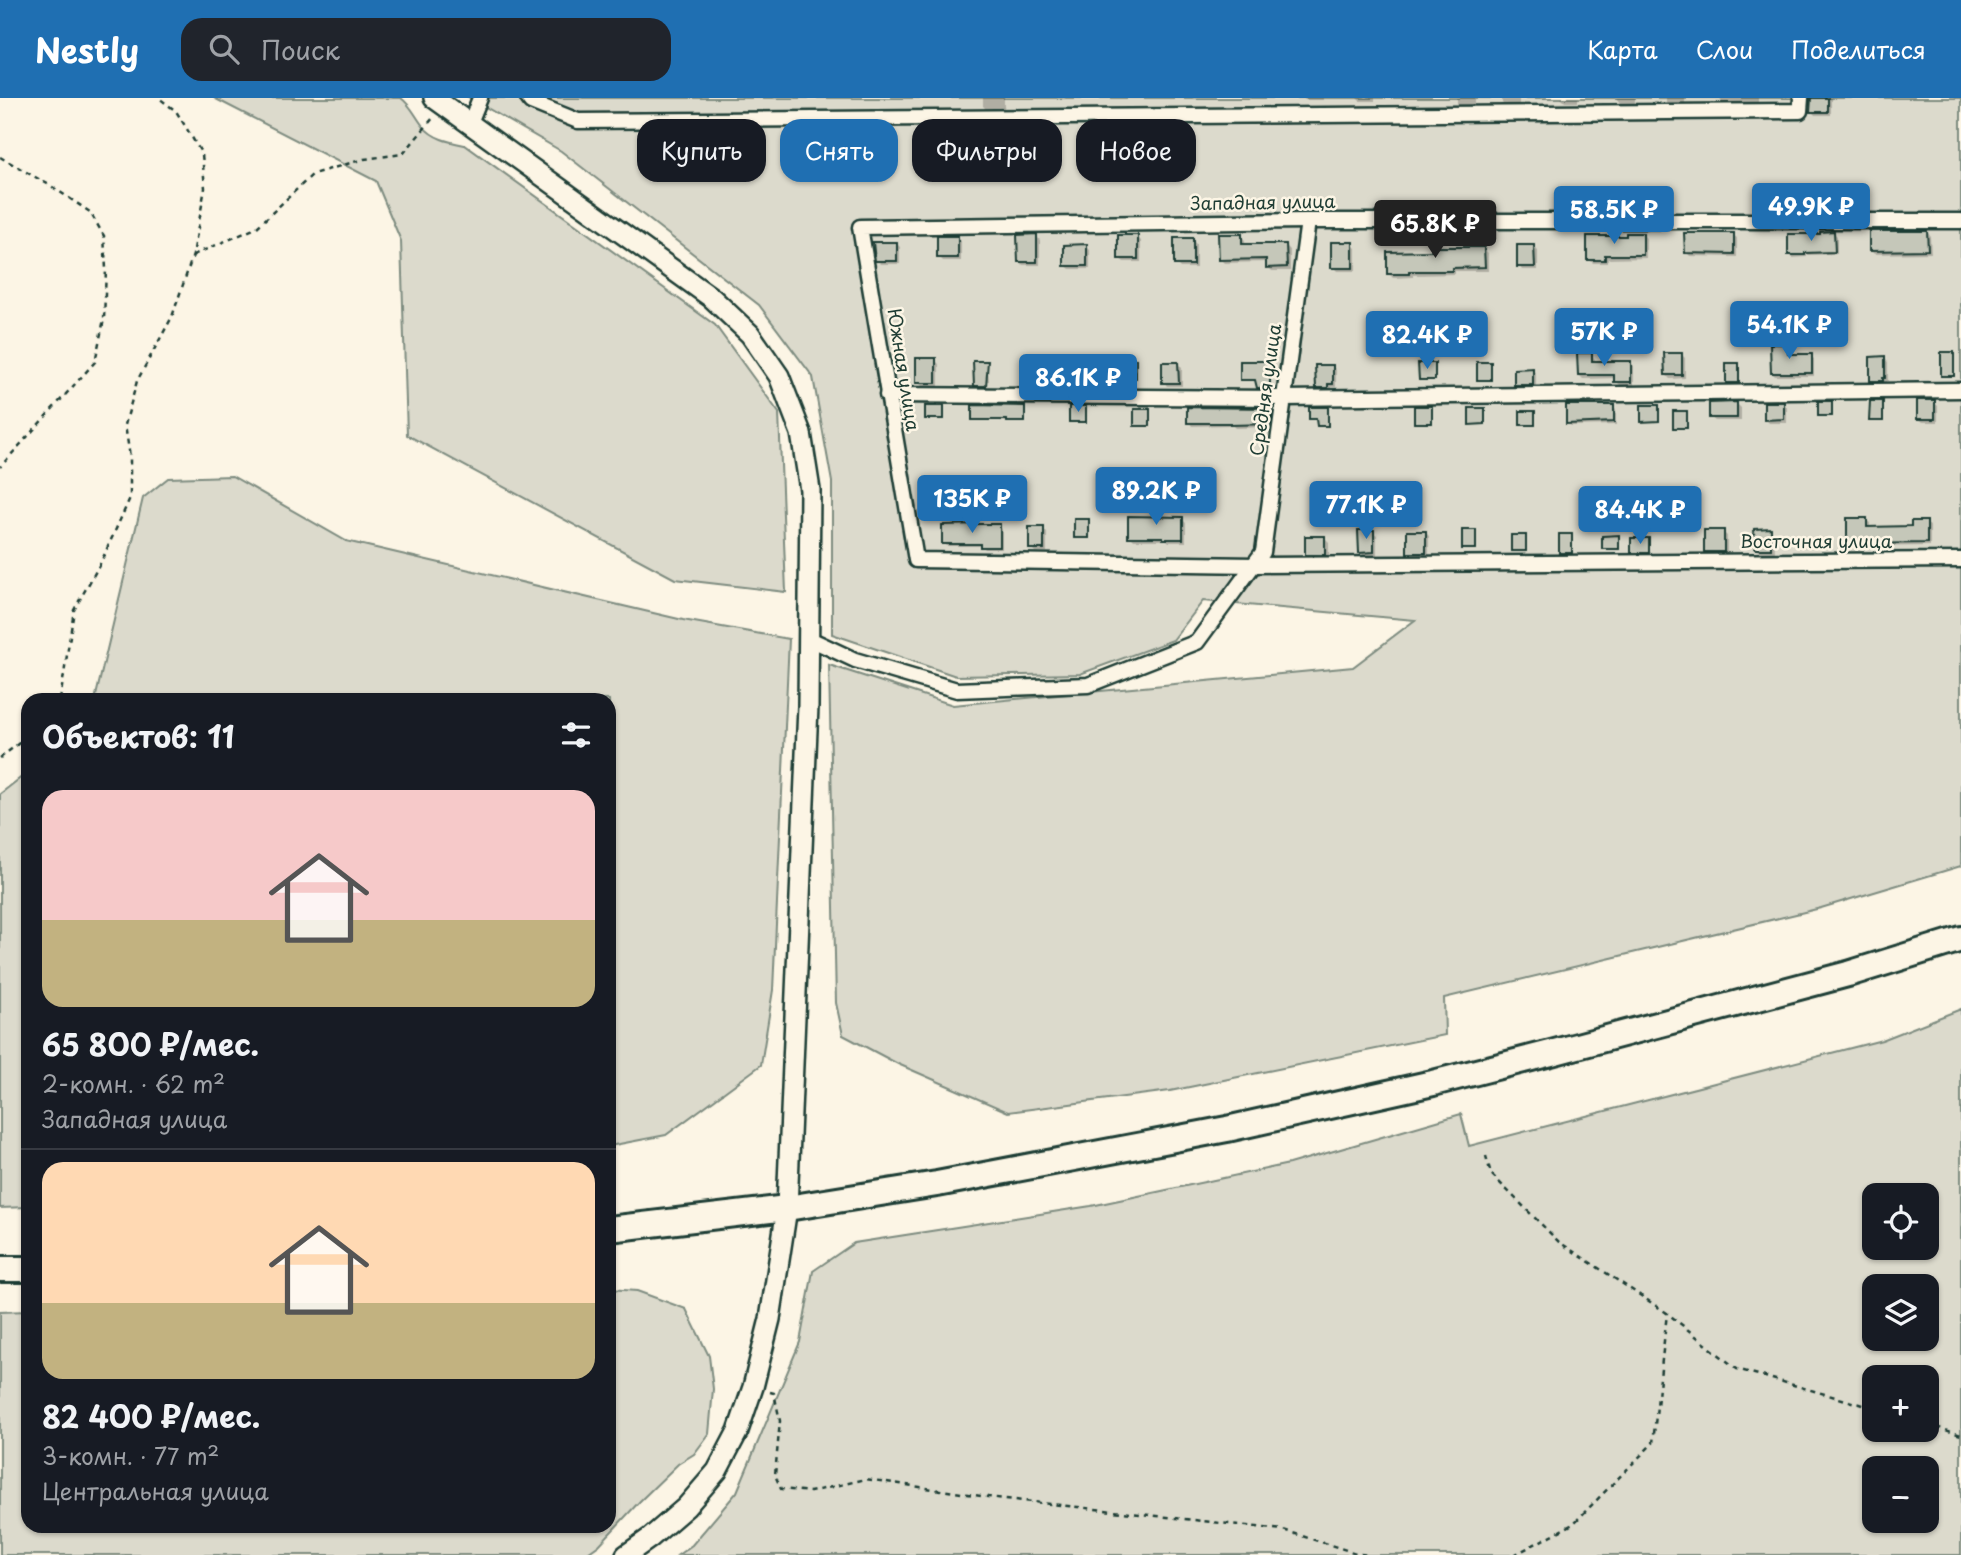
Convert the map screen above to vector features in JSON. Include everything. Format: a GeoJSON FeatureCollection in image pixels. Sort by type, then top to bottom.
{"type":"FeatureCollection","features":[{"type":"Feature","properties":{"kind":"highway"},"geometry":{"type":"LineString","coordinates":[[616,1228],[787,1208],[937,1184],[1227,1129],[1433,1083],[1769,996],[1961,939]]}},
{"type":"Feature","properties":{"kind":"highway"},"geometry":{"type":"LineString","coordinates":[[0,1269],[21,1269]]}},
{"type":"Feature","properties":{"kind":"main road"},"geometry":{"type":"LineString","coordinates":[[439,102],[712,298],[750,334],[779,376],[801,433],[810,491],[810,639],[787,1208],[771,1319],[753,1387],[738,1430],[717,1471],[686,1507],[626,1555]]}},
{"type":"Feature","properties":{"kind":"street"},"geometry":{"type":"LineString","coordinates":[[470,123],[480,98]]}},
{"type":"Feature","properties":{"kind":"street"},"geometry":{"type":"LineString","coordinates":[[528,98],[531,102],[578,121],[1800,104]]}},
{"type":"Feature","properties":{"kind":"street","name":"Средняя улица"},"geometry":{"type":"LineString","coordinates":[[810,639],[855,660],[957,690],[1088,685],[1197,642],[1263,552],[1308,221]]}},
{"type":"Feature","properties":{"kind":"street","name":"Западная улица"},"geometry":{"type":"LineString","coordinates":[[860,227],[1308,221],[1961,221]]}},
{"type":"Feature","properties":{"kind":"street","name":"Южная улица"},"geometry":{"type":"LineString","coordinates":[[860,227],[916,560]]}},
{"type":"Feature","properties":{"kind":"street"},"geometry":{"type":"LineString","coordinates":[[887,396],[1284,398],[1961,390]]}},
{"type":"Feature","properties":{"kind":"street","name":"Восточная улица"},"geometry":{"type":"LineString","coordinates":[[916,560],[1255,565],[1961,560]]}},
{"type":"Feature","properties":{"kind":"path"},"geometry":{"type":"LineString","coordinates":[[61,693],[74,610],[101,562],[130,498],[130,457],[125,425],[137,381],[172,317],[193,255],[205,188],[202,154],[176,111],[159,98]]}},
{"type":"Feature","properties":{"kind":"path"},"geometry":{"type":"LineString","coordinates":[[193,255],[256,228],[313,174],[363,159],[403,154],[439,102]]}},
{"type":"Feature","properties":{"kind":"path"},"geometry":{"type":"LineString","coordinates":[[0,157],[90,212],[103,236],[106,269],[104,319],[95,362],[0,467]]}},
{"type":"Feature","properties":{"kind":"path"},"geometry":{"type":"LineString","coordinates":[[0,758],[21,742]]}},
{"type":"Feature","properties":{"kind":"path"},"geometry":{"type":"LineString","coordinates":[[1486,1156],[1491,1174],[1559,1242],[1667,1313],[1737,1369],[1862,1405]]}},
{"type":"Feature","properties":{"kind":"path"},"geometry":{"type":"LineString","coordinates":[[1514,1555],[1573,1524],[1653,1443],[1667,1313]]}},
{"type":"Feature","properties":{"kind":"path"},"geometry":{"type":"LineString","coordinates":[[753,1387],[774,1394],[780,1421],[775,1475],[781,1489],[810,1492],[866,1479],[988,1497],[1283,1530],[1370,1555]]}},
{"type":"Feature","properties":{"kind":"path"},"geometry":{"type":"LineString","coordinates":[[1939,1428],[1961,1435]]}},
{"type":"Feature","properties":{"kind":"shaded area"},"geometry":{"type":"Polygon","coordinates":[[[214,98],[401,98],[432,134],[465,145],[715,325],[779,413],[786,592],[675,579],[407,435],[401,241],[376,181],[214,98]]]}},
{"type":"Feature","properties":{"kind":"shaded area"},"geometry":{"type":"Polygon","coordinates":[[[470,98],[1961,98],[1961,866],[1821,908],[1444,998],[1445,1035],[1170,1091],[1008,1112],[898,1064],[843,1035],[836,1003],[829,665],[953,705],[1353,667],[1415,620],[1203,601],[1173,640],[1080,674],[956,676],[832,634],[832,482],[813,377],[759,305],[561,151],[470,98]]]}},
{"type":"Feature","properties":{"kind":"shaded area"},"geometry":{"type":"Polygon","coordinates":[[[232,476],[346,541],[683,620],[789,639],[773,990],[761,1065],[666,1135],[616,1145],[616,693],[97,693],[143,498],[168,478],[232,476]]]}},
{"type":"Feature","properties":{"kind":"shaded area"},"geometry":{"type":"Polygon","coordinates":[[[21,778],[21,1207],[0,1208],[0,794],[21,778]]]}},
{"type":"Feature","properties":{"kind":"shaded area"},"geometry":{"type":"Polygon","coordinates":[[[1961,1009],[1961,1555],[678,1555],[692,1545],[737,1492],[800,1342],[813,1271],[854,1243],[1091,1206],[1289,1164],[1461,1114],[1469,1146],[1882,1040],[1961,1009]]]}},
{"type":"Feature","properties":{"kind":"shaded area"},"geometry":{"type":"Polygon","coordinates":[[[616,1290],[637,1291],[686,1309],[709,1356],[713,1389],[709,1434],[694,1454],[678,1464],[616,1527],[616,1290]]]}},
{"type":"Feature","properties":{"kind":"shaded area"},"geometry":{"type":"Polygon","coordinates":[[[21,1311],[21,1533],[610,1533],[585,1555],[0,1555],[0,1312],[21,1311]]]}},
{"type":"Feature","properties":{"kind":"building"},"geometry":{"type":"Polygon","coordinates":[[[1811,98],[1828,98],[1828,112],[1810,112],[1811,98]]]}},
{"type":"Feature","properties":{"kind":"building"},"geometry":{"type":"Polygon","coordinates":[[[1834,231],[1835,252],[1788,255],[1788,234],[1834,231]]]}},
{"type":"Feature","properties":{"kind":"building"},"geometry":{"type":"Polygon","coordinates":[[[1869,231],[1927,231],[1928,250],[1869,251],[1869,231]]]}},
{"type":"Feature","properties":{"kind":"building"},"geometry":{"type":"Polygon","coordinates":[[[1626,233],[1643,233],[1643,255],[1605,255],[1605,260],[1587,260],[1587,236],[1626,236],[1626,233]]]}},
{"type":"Feature","properties":{"kind":"building"},"geometry":{"type":"Polygon","coordinates":[[[1684,233],[1734,233],[1734,254],[1685,253],[1684,233]]]}},
{"type":"Feature","properties":{"kind":"building"},"geometry":{"type":"Polygon","coordinates":[[[1037,234],[1037,262],[1018,262],[1017,235],[1037,234]]]}},
{"type":"Feature","properties":{"kind":"building"},"geometry":{"type":"Polygon","coordinates":[[[1218,234],[1242,234],[1242,244],[1286,244],[1287,267],[1266,268],[1266,259],[1219,260],[1218,234]]]}},
{"type":"Feature","properties":{"kind":"building"},"geometry":{"type":"Polygon","coordinates":[[[1118,235],[1138,235],[1138,259],[1118,259],[1118,235]]]}},
{"type":"Feature","properties":{"kind":"building"},"geometry":{"type":"Polygon","coordinates":[[[937,236],[958,236],[958,258],[937,258],[937,236]]]}},
{"type":"Feature","properties":{"kind":"building"},"geometry":{"type":"Polygon","coordinates":[[[1174,238],[1193,238],[1193,265],[1174,265],[1174,238]]]}},
{"type":"Feature","properties":{"kind":"building"},"geometry":{"type":"Polygon","coordinates":[[[873,242],[897,242],[897,261],[875,261],[873,242]]]}},
{"type":"Feature","properties":{"kind":"building"},"geometry":{"type":"Polygon","coordinates":[[[1331,242],[1353,242],[1353,268],[1331,268],[1331,242]]]}},
{"type":"Feature","properties":{"kind":"building"},"geometry":{"type":"Polygon","coordinates":[[[1087,244],[1087,266],[1064,266],[1064,245],[1087,244]]]}},
{"type":"Feature","properties":{"kind":"building"},"geometry":{"type":"Polygon","coordinates":[[[1517,245],[1534,245],[1535,267],[1517,267],[1517,245]]]}},
{"type":"Feature","properties":{"kind":"building"},"geometry":{"type":"Polygon","coordinates":[[[1432,247],[1484,247],[1485,267],[1387,274],[1387,252],[1432,251],[1432,247]]]}},
{"type":"Feature","properties":{"kind":"building"},"geometry":{"type":"Polygon","coordinates":[[[1770,344],[1788,344],[1788,354],[1812,354],[1812,373],[1771,373],[1770,344]]]}},
{"type":"Feature","properties":{"kind":"building"},"geometry":{"type":"Polygon","coordinates":[[[1941,352],[1954,352],[1954,376],[1941,376],[1941,352]]]}},
{"type":"Feature","properties":{"kind":"building"},"geometry":{"type":"Polygon","coordinates":[[[1577,353],[1592,353],[1592,361],[1631,361],[1631,382],[1614,382],[1614,375],[1578,375],[1577,353]]]}},
{"type":"Feature","properties":{"kind":"building"},"geometry":{"type":"Polygon","coordinates":[[[1664,353],[1682,353],[1682,375],[1665,375],[1664,353]]]}},
{"type":"Feature","properties":{"kind":"building"},"geometry":{"type":"Polygon","coordinates":[[[1885,356],[1885,378],[1883,381],[1870,381],[1870,357],[1885,356]]]}},
{"type":"Feature","properties":{"kind":"building"},"geometry":{"type":"Polygon","coordinates":[[[916,358],[936,358],[936,383],[916,383],[916,358]]]}},
{"type":"Feature","properties":{"kind":"building"},"geometry":{"type":"Polygon","coordinates":[[[1120,359],[1136,359],[1136,378],[1120,378],[1120,359]]]}},
{"type":"Feature","properties":{"kind":"building"},"geometry":{"type":"Polygon","coordinates":[[[1022,360],[1041,360],[1041,379],[1022,379],[1022,360]]]}},
{"type":"Feature","properties":{"kind":"building"},"geometry":{"type":"Polygon","coordinates":[[[973,361],[988,361],[986,386],[974,386],[973,361]]]}},
{"type":"Feature","properties":{"kind":"building"},"geometry":{"type":"Polygon","coordinates":[[[1240,361],[1270,361],[1270,388],[1257,388],[1255,380],[1240,380],[1240,361]]]}},
{"type":"Feature","properties":{"kind":"building"},"geometry":{"type":"Polygon","coordinates":[[[1162,362],[1178,362],[1179,383],[1162,383],[1162,362]]]}},
{"type":"Feature","properties":{"kind":"building"},"geometry":{"type":"Polygon","coordinates":[[[1477,362],[1491,362],[1491,380],[1477,380],[1477,362]]]}},
{"type":"Feature","properties":{"kind":"building"},"geometry":{"type":"Polygon","coordinates":[[[1076,363],[1092,363],[1092,380],[1076,380],[1076,363]]]}},
{"type":"Feature","properties":{"kind":"building"},"geometry":{"type":"Polygon","coordinates":[[[1418,363],[1435,363],[1435,380],[1419,380],[1418,363]]]}},
{"type":"Feature","properties":{"kind":"building"},"geometry":{"type":"Polygon","coordinates":[[[1726,363],[1739,363],[1739,383],[1726,383],[1726,363]]]}},
{"type":"Feature","properties":{"kind":"building"},"geometry":{"type":"Polygon","coordinates":[[[1315,365],[1333,365],[1333,384],[1328,384],[1328,388],[1316,388],[1315,365]]]}},
{"type":"Feature","properties":{"kind":"building"},"geometry":{"type":"Polygon","coordinates":[[[1533,368],[1533,385],[1514,385],[1514,369],[1533,368]]]}},
{"type":"Feature","properties":{"kind":"building"},"geometry":{"type":"Polygon","coordinates":[[[1917,400],[1935,400],[1935,419],[1917,419],[1917,400]]]}},
{"type":"Feature","properties":{"kind":"building"},"geometry":{"type":"Polygon","coordinates":[[[1818,401],[1832,401],[1832,416],[1818,416],[1818,401]]]}},
{"type":"Feature","properties":{"kind":"building"},"geometry":{"type":"Polygon","coordinates":[[[1870,401],[1883,401],[1883,421],[1869,421],[1870,401]]]}},
{"type":"Feature","properties":{"kind":"building"},"geometry":{"type":"Polygon","coordinates":[[[1737,402],[1737,418],[1709,418],[1709,403],[1737,402]]]}},
{"type":"Feature","properties":{"kind":"building"},"geometry":{"type":"Polygon","coordinates":[[[1764,402],[1784,402],[1784,419],[1764,420],[1764,402]]]}},
{"type":"Feature","properties":{"kind":"building"},"geometry":{"type":"Polygon","coordinates":[[[972,405],[1025,406],[1025,422],[972,420],[972,405]]]}},
{"type":"Feature","properties":{"kind":"building"},"geometry":{"type":"Polygon","coordinates":[[[1566,405],[1614,405],[1614,422],[1566,424],[1566,405]]]}},
{"type":"Feature","properties":{"kind":"building"},"geometry":{"type":"Polygon","coordinates":[[[1641,405],[1659,405],[1659,421],[1641,422],[1641,405]]]}},
{"type":"Feature","properties":{"kind":"building"},"geometry":{"type":"Polygon","coordinates":[[[925,406],[944,406],[944,419],[925,419],[925,406]]]}},
{"type":"Feature","properties":{"kind":"building"},"geometry":{"type":"Polygon","coordinates":[[[1069,406],[1086,406],[1086,422],[1069,422],[1069,406]]]}},
{"type":"Feature","properties":{"kind":"building"},"geometry":{"type":"Polygon","coordinates":[[[1414,406],[1432,406],[1432,423],[1414,423],[1414,406]]]}},
{"type":"Feature","properties":{"kind":"building"},"geometry":{"type":"Polygon","coordinates":[[[1187,407],[1271,408],[1271,424],[1187,423],[1187,407]]]}},
{"type":"Feature","properties":{"kind":"building"},"geometry":{"type":"Polygon","coordinates":[[[1309,407],[1328,407],[1328,426],[1317,426],[1316,419],[1309,419],[1309,407]]]}},
{"type":"Feature","properties":{"kind":"building"},"geometry":{"type":"Polygon","coordinates":[[[1469,408],[1485,408],[1485,424],[1469,425],[1469,408]]]}},
{"type":"Feature","properties":{"kind":"building"},"geometry":{"type":"Polygon","coordinates":[[[1134,409],[1150,409],[1150,426],[1134,426],[1134,409]]]}},
{"type":"Feature","properties":{"kind":"building"},"geometry":{"type":"Polygon","coordinates":[[[1520,411],[1535,411],[1535,425],[1520,425],[1520,411]]]}},
{"type":"Feature","properties":{"kind":"building"},"geometry":{"type":"Polygon","coordinates":[[[1673,411],[1687,411],[1687,428],[1673,428],[1673,411]]]}},
{"type":"Feature","properties":{"kind":"building"},"geometry":{"type":"Polygon","coordinates":[[[1128,516],[1183,517],[1183,539],[1128,537],[1128,516]]]}},
{"type":"Feature","properties":{"kind":"building"},"geometry":{"type":"Polygon","coordinates":[[[1847,518],[1867,518],[1867,527],[1911,526],[1911,521],[1927,521],[1927,543],[1847,544],[1847,518]]]}},
{"type":"Feature","properties":{"kind":"building"},"geometry":{"type":"Polygon","coordinates":[[[1074,519],[1089,519],[1089,538],[1074,538],[1074,519]]]}},
{"type":"Feature","properties":{"kind":"building"},"geometry":{"type":"Polygon","coordinates":[[[1000,524],[1000,547],[942,544],[942,525],[1000,524]]]}},
{"type":"Feature","properties":{"kind":"building"},"geometry":{"type":"Polygon","coordinates":[[[1029,527],[1044,527],[1044,549],[1029,549],[1029,527]]]}},
{"type":"Feature","properties":{"kind":"building"},"geometry":{"type":"Polygon","coordinates":[[[1771,528],[1771,549],[1755,549],[1754,529],[1771,528]]]}},
{"type":"Feature","properties":{"kind":"building"},"geometry":{"type":"Polygon","coordinates":[[[1358,530],[1374,530],[1374,552],[1359,553],[1358,530]]]}},
{"type":"Feature","properties":{"kind":"building"},"geometry":{"type":"Polygon","coordinates":[[[1462,530],[1476,530],[1476,549],[1462,549],[1462,530]]]}},
{"type":"Feature","properties":{"kind":"building"},"geometry":{"type":"Polygon","coordinates":[[[1704,530],[1724,530],[1724,552],[1704,552],[1704,530]]]}},
{"type":"Feature","properties":{"kind":"building"},"geometry":{"type":"Polygon","coordinates":[[[1407,531],[1426,531],[1426,553],[1407,553],[1407,531]]]}},
{"type":"Feature","properties":{"kind":"building"},"geometry":{"type":"Polygon","coordinates":[[[1559,534],[1572,534],[1572,553],[1559,553],[1559,534]]]}},
{"type":"Feature","properties":{"kind":"building"},"geometry":{"type":"Polygon","coordinates":[[[1511,535],[1526,535],[1526,551],[1511,551],[1511,535]]]}},
{"type":"Feature","properties":{"kind":"building"},"geometry":{"type":"Polygon","coordinates":[[[1619,535],[1619,549],[1602,549],[1602,536],[1619,535]]]}},
{"type":"Feature","properties":{"kind":"building"},"geometry":{"type":"Polygon","coordinates":[[[1305,536],[1325,536],[1325,555],[1305,555],[1305,536]]]}},
{"type":"Feature","properties":{"kind":"building"},"geometry":{"type":"Polygon","coordinates":[[[1631,538],[1649,538],[1649,553],[1631,553],[1631,538]]]}}]}
